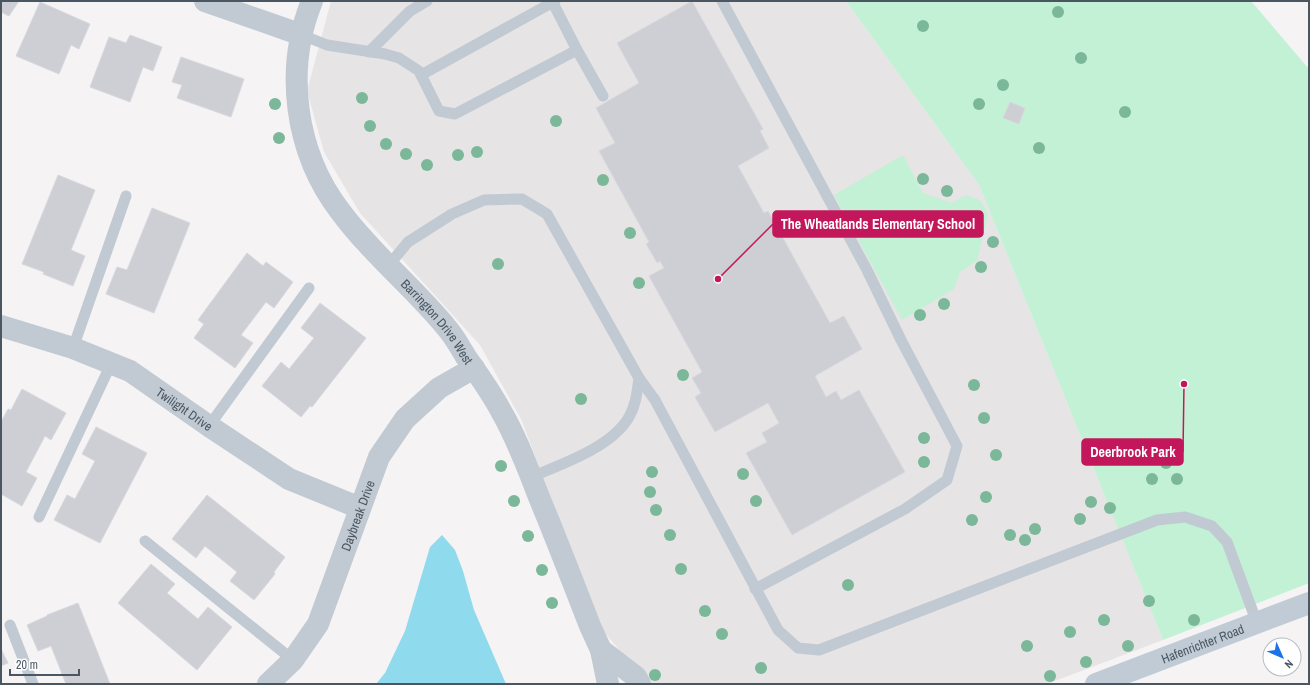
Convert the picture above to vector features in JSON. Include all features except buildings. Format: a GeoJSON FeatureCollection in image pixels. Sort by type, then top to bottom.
{"type":"FeatureCollection","features":[{"type":"Feature","properties":{"kind":"street"},"geometry":{"type":"LineString","coordinates":[[205,1],[302,35]]}},
{"type":"Feature","properties":{"kind":"street","name":"Barrington Drive West"},"geometry":{"type":"LineString","coordinates":[[312,1],[297,58],[296,97],[300,123],[312,161],[326,189],[354,230],[389,265],[447,328],[501,411],[531,477],[601,650],[608,684]]}},
{"type":"Feature","properties":{"kind":"street","name":"Twilight Drive"},"geometry":{"type":"LineString","coordinates":[[1,326],[72,348],[130,371],[289,479],[360,508]]}},
{"type":"Feature","properties":{"kind":"street","name":"Daybreak Drive"},"geometry":{"type":"LineString","coordinates":[[268,684],[293,660],[318,624],[379,457],[405,418],[439,388],[474,368]]}},
{"type":"Feature","properties":{"kind":"street","name":"Hafenrichter Road"},"geometry":{"type":"LineString","coordinates":[[1096,684],[1309,603]]}},
{"type":"Feature","properties":{"kind":"street","name":"Barrington Drive West"},"geometry":{"type":"LineString","coordinates":[[601,650],[636,677],[640,684]]}},
{"type":"Feature","properties":{"kind":"lane"},"geometry":{"type":"LineString","coordinates":[[368,52],[410,11],[427,1]]}},
{"type":"Feature","properties":{"kind":"lane"},"geometry":{"type":"LineString","coordinates":[[421,75],[553,1],[577,50],[603,96]]}},
{"type":"Feature","properties":{"kind":"lane"},"geometry":{"type":"LineString","coordinates":[[722,1],[867,270],[901,340],[957,446],[947,480],[905,508],[755,589]]}},
{"type":"Feature","properties":{"kind":"lane"},"geometry":{"type":"LineString","coordinates":[[302,35],[327,45],[385,54],[400,58],[419,71],[439,111],[454,114],[577,50]]}},
{"type":"Feature","properties":{"kind":"lane"},"geometry":{"type":"LineString","coordinates":[[72,348],[126,196]]}},
{"type":"Feature","properties":{"kind":"lane"},"geometry":{"type":"LineString","coordinates":[[389,265],[408,242],[452,214],[484,200],[522,199],[547,214],[638,378],[655,400],[778,630],[798,648],[819,650],[1157,520],[1185,517],[1212,526],[1227,542],[1257,623]]}},
{"type":"Feature","properties":{"kind":"lane"},"geometry":{"type":"LineString","coordinates":[[209,426],[309,288]]}},
{"type":"Feature","properties":{"kind":"lane"},"geometry":{"type":"LineString","coordinates":[[39,517],[111,364]]}},
{"type":"Feature","properties":{"kind":"lane"},"geometry":{"type":"LineString","coordinates":[[531,477],[558,466],[600,445],[616,433],[629,417],[634,405],[638,378]]}},
{"type":"Feature","properties":{"kind":"lane"},"geometry":{"type":"LineString","coordinates":[[145,541],[293,660]]}},
{"type":"Feature","properties":{"kind":"lane"},"geometry":{"type":"LineString","coordinates":[[10,625],[33,684]]}},
{"type":"Feature","properties":{"kind":"shaded area"},"geometry":{"type":"Polygon","coordinates":[[[331,1],[846,1],[979,185],[1163,640],[1047,684],[647,684],[601,628],[521,419],[480,345],[360,213],[324,152],[307,91],[331,1]]]}},
{"type":"Feature","properties":{"kind":"green space"},"geometry":{"type":"Polygon","coordinates":[[[846,1],[1251,1],[1309,69],[1309,583],[1163,640],[979,185],[846,1]]]}},
{"type":"Feature","properties":{"kind":"green space"},"geometry":{"type":"Polygon","coordinates":[[[903,155],[923,193],[952,203],[966,195],[980,200],[988,214],[977,261],[960,272],[954,289],[902,320],[834,195],[903,155]]]}},
{"type":"Feature","properties":{"kind":"water"},"geometry":{"type":"Polygon","coordinates":[[[442,535],[455,550],[463,571],[474,610],[506,684],[376,684],[385,673],[405,631],[430,547],[442,535]]]}},
{"type":"Feature","properties":{"kind":"place","name":"The Wheatlands Elementary School"},"geometry":{"type":"Point","coordinates":[718,279]}},
{"type":"Feature","properties":{"kind":"place","name":"Deerbrook Park"},"geometry":{"type":"Point","coordinates":[1184,384]}}]}
